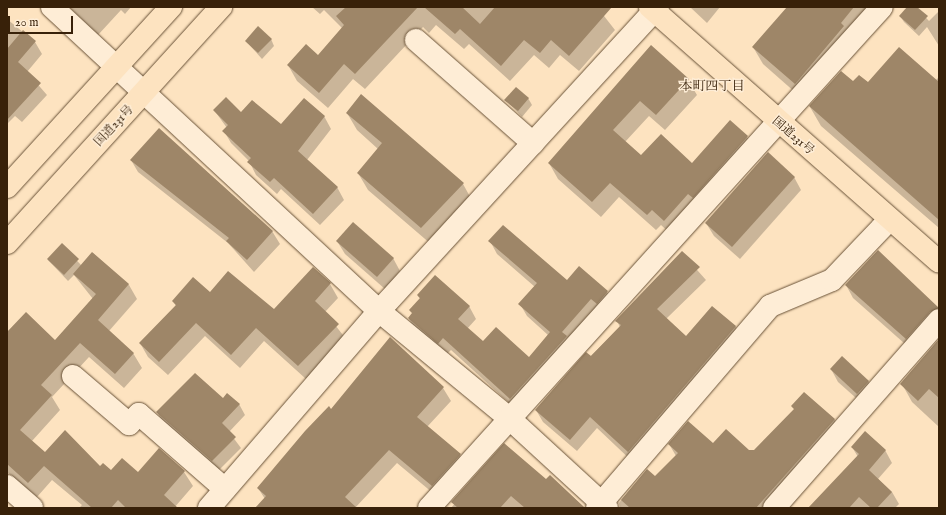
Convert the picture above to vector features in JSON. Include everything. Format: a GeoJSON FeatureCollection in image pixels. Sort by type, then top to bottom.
{"type":"FeatureCollection","features":[{"type":"Feature","properties":{"kind":"highway"},"geometry":{"type":"LineString","coordinates":[[7,187],[171,7]]}},
{"type":"Feature","properties":{"kind":"highway","name":"国道231号"},"geometry":{"type":"LineString","coordinates":[[7,244],[221,7]]}},
{"type":"Feature","properties":{"kind":"highway","name":"国道231号"},"geometry":{"type":"LineString","coordinates":[[654,8],[778,122],[939,262]]}},
{"type":"Feature","properties":{"kind":"street"},"geometry":{"type":"LineString","coordinates":[[52,7],[146,91],[379,311],[510,418],[602,506],[770,306],[832,280],[890,219]]}},
{"type":"Feature","properties":{"kind":"street"},"geometry":{"type":"LineString","coordinates":[[429,508],[882,7]]}},
{"type":"Feature","properties":{"kind":"street"},"geometry":{"type":"LineString","coordinates":[[209,508],[379,311],[654,8]]}},
{"type":"Feature","properties":{"kind":"street"},"geometry":{"type":"LineString","coordinates":[[416,40],[533,143]]}},
{"type":"Feature","properties":{"kind":"street"},"geometry":{"type":"LineString","coordinates":[[774,508],[939,320]]}},
{"type":"Feature","properties":{"kind":"street"},"geometry":{"type":"LineString","coordinates":[[73,376],[129,424],[139,414],[225,489]]}},
{"type":"Feature","properties":{"kind":"street"},"geometry":{"type":"LineString","coordinates":[[7,486],[32,508]]}},
{"type":"Feature","properties":{"kind":"building"},"geometry":{"type":"Polygon","coordinates":[[[346,7],[418,7],[355,74],[344,64],[319,93],[287,65],[306,44],[318,55],[344,25],[336,16],[346,7]]]}},
{"type":"Feature","properties":{"kind":"building"},"geometry":{"type":"Polygon","coordinates":[[[424,7],[462,7],[480,24],[495,7],[612,7],[569,56],[551,40],[540,53],[524,40],[501,66],[460,29],[455,34],[424,7]]]}},
{"type":"Feature","properties":{"kind":"building"},"geometry":{"type":"Polygon","coordinates":[[[787,7],[854,7],[841,23],[844,26],[795,84],[752,47],[787,7]]]}},
{"type":"Feature","properties":{"kind":"building"},"geometry":{"type":"Polygon","coordinates":[[[907,7],[917,7],[928,16],[915,30],[899,16],[907,7]]]}},
{"type":"Feature","properties":{"kind":"building"},"geometry":{"type":"Polygon","coordinates":[[[258,26],[272,39],[258,53],[245,41],[258,26]]]}},
{"type":"Feature","properties":{"kind":"building"},"geometry":{"type":"Polygon","coordinates":[[[23,30],[36,41],[18,62],[41,83],[7,120],[7,49],[23,30]]]}},
{"type":"Feature","properties":{"kind":"building"},"geometry":{"type":"Polygon","coordinates":[[[651,45],[689,79],[656,115],[640,101],[613,130],[641,155],[661,134],[692,163],[730,120],[748,136],[693,198],[688,194],[664,221],[652,210],[647,215],[610,183],[592,202],[548,163],[651,45]]]}},
{"type":"Feature","properties":{"kind":"building"},"geometry":{"type":"Polygon","coordinates":[[[899,47],[939,82],[939,220],[809,106],[841,71],[853,81],[859,75],[868,82],[899,47]]]}},
{"type":"Feature","properties":{"kind":"building"},"geometry":{"type":"Polygon","coordinates":[[[516,87],[529,98],[518,111],[504,100],[516,87]]]}},
{"type":"Feature","properties":{"kind":"building"},"geometry":{"type":"Polygon","coordinates":[[[361,94],[464,183],[421,228],[357,173],[382,143],[346,113],[361,94]]]}},
{"type":"Feature","properties":{"kind":"building"},"geometry":{"type":"Polygon","coordinates":[[[226,97],[241,112],[252,100],[281,124],[304,98],[325,116],[298,151],[338,187],[313,214],[274,178],[270,182],[247,162],[251,158],[222,131],[228,125],[213,110],[226,97]]]}},
{"type":"Feature","properties":{"kind":"building"},"geometry":{"type":"Polygon","coordinates":[[[159,128],[273,231],[247,260],[226,241],[229,238],[130,160],[159,128]]]}},
{"type":"Feature","properties":{"kind":"building"},"geometry":{"type":"Polygon","coordinates":[[[768,152],[795,177],[732,247],[705,223],[768,152]]]}},
{"type":"Feature","properties":{"kind":"building"},"geometry":{"type":"Polygon","coordinates":[[[353,222],[394,258],[377,277],[336,241],[353,222]]]}},
{"type":"Feature","properties":{"kind":"building"},"geometry":{"type":"Polygon","coordinates":[[[503,225],[567,280],[579,266],[608,291],[597,304],[591,299],[562,332],[567,336],[510,399],[443,338],[438,344],[408,318],[412,313],[409,310],[420,298],[417,295],[435,275],[470,306],[458,319],[483,341],[496,327],[529,357],[550,332],[518,304],[537,283],[488,241],[503,225]]]}},
{"type":"Feature","properties":{"kind":"building"},"geometry":{"type":"Polygon","coordinates":[[[62,243],[79,259],[64,275],[47,259],[62,243]]]}},
{"type":"Feature","properties":{"kind":"building"},"geometry":{"type":"Polygon","coordinates":[[[878,250],[939,308],[930,312],[906,339],[845,285],[878,250]]]}},
{"type":"Feature","properties":{"kind":"building"},"geometry":{"type":"Polygon","coordinates":[[[682,251],[700,267],[657,309],[686,336],[712,306],[736,326],[628,452],[590,417],[570,440],[535,410],[586,352],[591,356],[621,325],[615,321],[682,251]]]}},
{"type":"Feature","properties":{"kind":"building"},"geometry":{"type":"Polygon","coordinates":[[[92,252],[129,284],[98,320],[134,353],[115,374],[80,343],[41,385],[52,395],[20,430],[45,452],[65,430],[100,466],[103,463],[111,470],[122,458],[138,472],[159,448],[185,471],[164,495],[178,508],[126,508],[118,500],[111,508],[92,508],[44,466],[28,483],[7,464],[7,332],[26,312],[55,340],[96,294],[73,274],[92,252]]]}},
{"type":"Feature","properties":{"kind":"building"},"geometry":{"type":"Polygon","coordinates":[[[313,267],[331,283],[315,301],[339,324],[298,366],[256,328],[231,355],[196,323],[159,362],[139,343],[176,305],[172,301],[193,277],[210,292],[228,271],[274,309],[313,267]]]}},
{"type":"Feature","properties":{"kind":"building"},"geometry":{"type":"Polygon","coordinates":[[[390,337],[444,387],[417,417],[461,454],[432,486],[389,450],[345,497],[357,508],[255,508],[266,496],[257,488],[305,431],[329,406],[331,409],[390,337]]]}},
{"type":"Feature","properties":{"kind":"building"},"geometry":{"type":"Polygon","coordinates":[[[939,339],[939,398],[929,389],[918,401],[900,384],[939,339]]]}},
{"type":"Feature","properties":{"kind":"building"},"geometry":{"type":"Polygon","coordinates":[[[842,356],[869,381],[857,394],[830,369],[842,356]]]}},
{"type":"Feature","properties":{"kind":"building"},"geometry":{"type":"Polygon","coordinates":[[[195,373],[223,398],[227,393],[240,404],[222,423],[236,437],[212,461],[156,412],[195,373]]]}},
{"type":"Feature","properties":{"kind":"building"},"geometry":{"type":"Polygon","coordinates":[[[804,392],[835,419],[756,508],[630,508],[621,500],[647,469],[655,476],[678,453],[668,444],[688,421],[713,443],[726,429],[749,450],[754,450],[794,409],[791,406],[804,392]]]}},
{"type":"Feature","properties":{"kind":"building"},"geometry":{"type":"Polygon","coordinates":[[[865,431],[886,450],[869,470],[892,492],[877,508],[871,508],[859,497],[849,508],[808,508],[859,454],[851,447],[865,431]]]}},
{"type":"Feature","properties":{"kind":"building"},"geometry":{"type":"Polygon","coordinates":[[[504,443],[546,479],[550,475],[585,508],[525,508],[511,496],[500,508],[458,508],[451,502],[504,443]]]}},
{"type":"Feature","properties":{"kind":"district","name":"本町四丁目"},"geometry":{"type":"Point","coordinates":[712,87]}}]}
